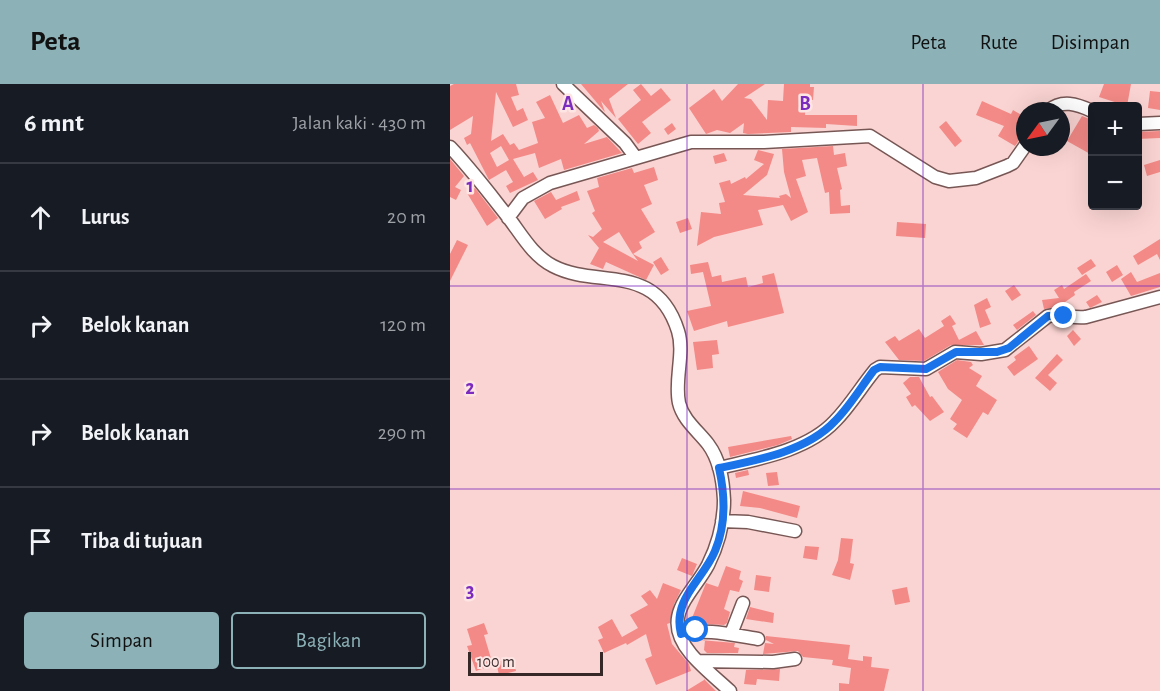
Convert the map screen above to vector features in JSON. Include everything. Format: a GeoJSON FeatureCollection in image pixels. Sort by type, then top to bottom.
{"type":"FeatureCollection","features":[{"type":"Feature","properties":{"kind":"street"},"geometry":{"type":"LineString","coordinates":[[563,84],[615,133],[636,158]]}},
{"type":"Feature","properties":{"kind":"street"},"geometry":{"type":"LineString","coordinates":[[1070,103],[1088,110]]}},
{"type":"Feature","properties":{"kind":"street"},"geometry":{"type":"LineString","coordinates":[[1142,124],[1160,123]]}},
{"type":"Feature","properties":{"kind":"street"},"geometry":{"type":"LineString","coordinates":[[508,218],[523,198],[569,175],[691,141],[764,142],[870,136],[935,177],[964,180],[1006,166],[1017,156]]}},
{"type":"Feature","properties":{"kind":"street"},"geometry":{"type":"LineString","coordinates":[[450,147],[540,256],[555,267],[628,281],[647,290],[664,305],[680,338],[679,403],[687,419],[713,453],[719,468],[724,500],[722,521],[713,554],[683,603],[678,617],[681,634],[687,648],[730,691]]}},
{"type":"Feature","properties":{"kind":"street"},"geometry":{"type":"LineString","coordinates":[[719,468],[754,460],[816,437],[835,421],[874,370],[880,367],[926,369],[956,352],[997,352],[1009,348],[1048,316],[1056,314],[1074,318],[1086,317],[1160,297]]}},
{"type":"Feature","properties":{"kind":"street"},"geometry":{"type":"LineString","coordinates":[[722,521],[748,522],[795,531]]}},
{"type":"Feature","properties":{"kind":"street"},"geometry":{"type":"LineString","coordinates":[[731,634],[743,603]]}},
{"type":"Feature","properties":{"kind":"street"},"geometry":{"type":"LineString","coordinates":[[681,634],[696,630],[758,639]]}},
{"type":"Feature","properties":{"kind":"street"},"geometry":{"type":"LineString","coordinates":[[698,661],[773,662],[795,659]]}},
{"type":"Feature","properties":{"kind":"building"},"geometry":{"type":"Polygon","coordinates":[[[454,84],[516,84],[519,95],[511,97],[517,111],[523,108],[528,120],[513,127],[496,92],[491,141],[503,134],[510,145],[514,143],[519,150],[538,143],[532,122],[545,118],[536,102],[550,95],[563,123],[579,115],[587,128],[594,125],[598,128],[599,131],[584,144],[607,137],[622,153],[564,170],[561,159],[539,168],[535,153],[513,159],[524,177],[533,172],[538,180],[510,193],[506,186],[513,182],[506,170],[489,180],[470,143],[467,145],[464,138],[471,134],[473,116],[450,130],[450,86],[454,84]],[[501,146],[490,153],[497,167],[509,160],[501,146]]]}},
{"type":"Feature","properties":{"kind":"building"},"geometry":{"type":"Polygon","coordinates":[[[581,84],[628,84],[609,99],[616,118],[601,101],[605,112],[581,84]]]}},
{"type":"Feature","properties":{"kind":"building"},"geometry":{"type":"Polygon","coordinates":[[[641,84],[651,96],[661,88],[671,100],[642,122],[651,133],[638,144],[618,119],[641,100],[633,90],[641,84]]]}},
{"type":"Feature","properties":{"kind":"building"},"geometry":{"type":"Polygon","coordinates":[[[738,84],[765,84],[744,98],[751,99],[767,120],[768,100],[783,101],[784,84],[810,84],[810,87],[814,87],[813,100],[806,100],[805,115],[857,115],[857,126],[826,124],[826,128],[791,127],[791,132],[748,134],[743,133],[744,123],[730,133],[717,130],[706,134],[689,108],[714,89],[722,101],[738,84]]]}},
{"type":"Feature","properties":{"kind":"building"},"geometry":{"type":"Polygon","coordinates":[[[1104,84],[1131,84],[1128,102],[1115,102],[1099,97],[1104,84]]]}},
{"type":"Feature","properties":{"kind":"building"},"geometry":{"type":"Polygon","coordinates":[[[1150,91],[1160,92],[1160,110],[1148,108],[1150,91]]]}},
{"type":"Feature","properties":{"kind":"building"},"geometry":{"type":"Polygon","coordinates":[[[982,101],[1011,114],[1013,110],[1016,112],[1015,146],[998,136],[1004,126],[976,115],[982,101]]]}},
{"type":"Feature","properties":{"kind":"building"},"geometry":{"type":"Polygon","coordinates":[[[1082,116],[1088,118],[1088,153],[1070,143],[1070,136],[1082,116]]]}},
{"type":"Feature","properties":{"kind":"building"},"geometry":{"type":"Polygon","coordinates":[[[946,121],[962,141],[955,147],[939,127],[946,121]]]}},
{"type":"Feature","properties":{"kind":"building"},"geometry":{"type":"Polygon","coordinates":[[[672,123],[676,129],[668,135],[664,129],[672,123]]]}},
{"type":"Feature","properties":{"kind":"building"},"geometry":{"type":"Polygon","coordinates":[[[1160,131],[1160,138],[1142,139],[1142,132],[1160,131]]]}},
{"type":"Feature","properties":{"kind":"building"},"geometry":{"type":"Polygon","coordinates":[[[833,146],[834,155],[845,153],[847,166],[837,168],[842,189],[840,190],[841,206],[850,205],[850,213],[830,214],[829,192],[825,193],[817,158],[802,160],[806,176],[796,179],[808,212],[791,221],[783,205],[758,210],[763,225],[714,237],[697,246],[701,212],[721,214],[719,203],[725,202],[719,183],[730,180],[731,184],[745,177],[746,179],[764,164],[754,160],[758,150],[774,154],[767,175],[743,195],[780,198],[779,196],[786,194],[791,198],[784,172],[782,149],[833,146]]]}},
{"type":"Feature","properties":{"kind":"building"},"geometry":{"type":"Polygon","coordinates":[[[724,153],[727,161],[715,164],[713,156],[724,153]]]}},
{"type":"Feature","properties":{"kind":"building"},"geometry":{"type":"Polygon","coordinates":[[[450,159],[464,176],[455,187],[461,190],[456,200],[450,197],[450,159]]]}},
{"type":"Feature","properties":{"kind":"building"},"geometry":{"type":"Polygon","coordinates":[[[1160,160],[1160,172],[1147,176],[1144,165],[1160,160]]]}},
{"type":"Feature","properties":{"kind":"building"},"geometry":{"type":"Polygon","coordinates":[[[654,167],[658,180],[644,185],[652,204],[641,209],[655,232],[639,242],[642,248],[633,254],[654,265],[646,280],[606,262],[603,269],[590,264],[599,248],[588,235],[593,237],[602,229],[592,213],[595,211],[587,191],[599,187],[597,178],[632,168],[634,173],[654,167]],[[619,232],[603,242],[638,261],[619,232]]]}},
{"type":"Feature","properties":{"kind":"building"},"geometry":{"type":"Polygon","coordinates":[[[475,188],[498,218],[487,226],[467,193],[475,188]]]}},
{"type":"Feature","properties":{"kind":"building"},"geometry":{"type":"Polygon","coordinates":[[[577,191],[580,200],[561,207],[562,209],[545,219],[534,201],[551,192],[556,200],[577,191]]]}},
{"type":"Feature","properties":{"kind":"building"},"geometry":{"type":"Polygon","coordinates":[[[688,218],[692,229],[680,233],[676,222],[688,218]]]}},
{"type":"Feature","properties":{"kind":"building"},"geometry":{"type":"Polygon","coordinates":[[[897,222],[926,224],[925,238],[896,236],[897,222]]]}},
{"type":"Feature","properties":{"kind":"building"},"geometry":{"type":"Polygon","coordinates":[[[1160,239],[1160,260],[1157,254],[1138,265],[1133,256],[1160,239]]]}},
{"type":"Feature","properties":{"kind":"building"},"geometry":{"type":"Polygon","coordinates":[[[457,240],[468,245],[450,281],[450,254],[457,240]]]}},
{"type":"Feature","properties":{"kind":"building"},"geometry":{"type":"Polygon","coordinates":[[[661,257],[669,270],[661,275],[653,262],[661,257]]]}},
{"type":"Feature","properties":{"kind":"building"},"geometry":{"type":"Polygon","coordinates":[[[1091,259],[1096,266],[1082,275],[1077,268],[1091,259]]]}},
{"type":"Feature","properties":{"kind":"building"},"geometry":{"type":"Polygon","coordinates":[[[708,262],[712,277],[721,275],[722,282],[746,277],[748,287],[763,283],[762,276],[774,273],[784,313],[728,327],[727,321],[694,331],[687,311],[711,306],[703,272],[691,274],[690,265],[708,262]]]}},
{"type":"Feature","properties":{"kind":"building"},"geometry":{"type":"Polygon","coordinates":[[[1117,265],[1123,275],[1112,282],[1106,272],[1117,265]]]}},
{"type":"Feature","properties":{"kind":"building"},"geometry":{"type":"Polygon","coordinates":[[[1131,272],[1137,282],[1160,273],[1160,287],[1131,296],[1121,279],[1131,272]]]}},
{"type":"Feature","properties":{"kind":"building"},"geometry":{"type":"Polygon","coordinates":[[[1086,274],[1091,281],[1074,292],[1075,295],[1058,307],[1044,309],[1042,300],[1059,298],[1054,290],[1062,285],[1064,289],[1086,274]]]}},
{"type":"Feature","properties":{"kind":"building"},"geometry":{"type":"Polygon","coordinates":[[[1014,285],[1021,295],[1012,301],[1005,291],[1014,285]]]}},
{"type":"Feature","properties":{"kind":"building"},"geometry":{"type":"Polygon","coordinates":[[[1097,295],[1102,302],[1090,308],[1086,302],[1097,295]]]}},
{"type":"Feature","properties":{"kind":"building"},"geometry":{"type":"Polygon","coordinates":[[[987,298],[991,307],[985,310],[991,324],[980,328],[974,305],[987,298]]]}},
{"type":"Feature","properties":{"kind":"building"},"geometry":{"type":"Polygon","coordinates":[[[1033,311],[1036,315],[1017,330],[1013,325],[1033,311]]]}},
{"type":"Feature","properties":{"kind":"building"},"geometry":{"type":"Polygon","coordinates":[[[950,315],[956,324],[952,326],[959,340],[976,331],[984,345],[951,345],[924,361],[899,360],[885,342],[895,336],[899,341],[919,329],[925,338],[944,326],[941,321],[950,315]]]}},
{"type":"Feature","properties":{"kind":"building"},"geometry":{"type":"Polygon","coordinates":[[[1073,330],[1081,339],[1074,346],[1067,336],[1073,330]]]}},
{"type":"Feature","properties":{"kind":"building"},"geometry":{"type":"Polygon","coordinates":[[[717,340],[719,354],[712,355],[713,368],[697,370],[693,342],[717,340]]]}},
{"type":"Feature","properties":{"kind":"building"},"geometry":{"type":"Polygon","coordinates":[[[1029,346],[1038,359],[1014,376],[1007,367],[1016,360],[1014,357],[1029,346]]]}},
{"type":"Feature","properties":{"kind":"building"},"geometry":{"type":"Polygon","coordinates":[[[1057,354],[1063,360],[1048,375],[1057,383],[1050,391],[1035,378],[1057,354]]]}},
{"type":"Feature","properties":{"kind":"building"},"geometry":{"type":"Polygon","coordinates":[[[957,360],[971,362],[973,365],[969,368],[982,376],[976,386],[997,400],[988,415],[983,412],[967,438],[953,429],[957,424],[950,419],[962,400],[948,389],[938,372],[957,360]]]}},
{"type":"Feature","properties":{"kind":"building"},"geometry":{"type":"Polygon","coordinates":[[[910,377],[919,377],[930,397],[932,396],[944,412],[930,421],[915,405],[912,407],[906,397],[911,394],[903,383],[910,377]]]}},
{"type":"Feature","properties":{"kind":"building"},"geometry":{"type":"Polygon","coordinates":[[[791,436],[792,439],[778,445],[730,457],[728,447],[791,436]]]}},
{"type":"Feature","properties":{"kind":"building"},"geometry":{"type":"Polygon","coordinates":[[[748,470],[749,475],[736,478],[735,473],[748,470]]]}},
{"type":"Feature","properties":{"kind":"building"},"geometry":{"type":"Polygon","coordinates":[[[777,472],[779,485],[768,486],[766,473],[777,472]]]}},
{"type":"Feature","properties":{"kind":"building"},"geometry":{"type":"Polygon","coordinates":[[[743,491],[800,506],[797,518],[760,508],[740,506],[743,491]]]}},
{"type":"Feature","properties":{"kind":"building"},"geometry":{"type":"Polygon","coordinates":[[[841,538],[853,539],[850,563],[854,564],[850,580],[832,575],[838,560],[841,538]]]}},
{"type":"Feature","properties":{"kind":"building"},"geometry":{"type":"Polygon","coordinates":[[[805,546],[819,547],[817,560],[803,558],[805,546]]]}},
{"type":"Feature","properties":{"kind":"building"},"geometry":{"type":"Polygon","coordinates":[[[682,558],[697,564],[692,576],[677,570],[682,558]]]}},
{"type":"Feature","properties":{"kind":"building"},"geometry":{"type":"Polygon","coordinates":[[[726,566],[741,571],[739,579],[743,581],[739,592],[730,590],[724,609],[730,612],[727,623],[724,625],[690,623],[706,583],[718,587],[726,566]]]}},
{"type":"Feature","properties":{"kind":"building"},"geometry":{"type":"Polygon","coordinates":[[[756,575],[771,577],[769,592],[754,590],[756,575]]]}},
{"type":"Feature","properties":{"kind":"building"},"geometry":{"type":"Polygon","coordinates":[[[663,583],[681,590],[674,604],[670,623],[667,624],[672,644],[689,664],[691,671],[656,685],[645,659],[652,656],[646,634],[627,645],[626,643],[604,653],[598,640],[603,638],[598,627],[612,619],[622,637],[638,628],[630,615],[648,605],[641,596],[650,590],[657,599],[663,583]]]}},
{"type":"Feature","properties":{"kind":"building"},"geometry":{"type":"Polygon","coordinates":[[[907,587],[910,602],[895,605],[892,590],[907,587]]]}},
{"type":"Feature","properties":{"kind":"building"},"geometry":{"type":"Polygon","coordinates":[[[750,607],[774,613],[773,623],[746,619],[750,607]]]}},
{"type":"Feature","properties":{"kind":"building"},"geometry":{"type":"Polygon","coordinates":[[[484,623],[488,634],[484,635],[493,665],[476,671],[467,646],[472,645],[467,629],[484,623]]]}},
{"type":"Feature","properties":{"kind":"building"},"geometry":{"type":"Polygon","coordinates":[[[766,636],[850,645],[848,659],[863,661],[863,656],[872,657],[871,667],[889,669],[884,691],[839,691],[839,683],[849,684],[851,668],[832,665],[833,660],[803,657],[798,651],[763,654],[765,643],[774,644],[766,640],[766,636]]]}},
{"type":"Feature","properties":{"kind":"building"},"geometry":{"type":"Polygon","coordinates":[[[705,640],[735,643],[734,647],[739,648],[738,653],[707,653],[704,650],[705,640]]]}},
{"type":"Feature","properties":{"kind":"building"},"geometry":{"type":"Polygon","coordinates":[[[513,658],[516,671],[499,675],[496,662],[513,658]]]}},
{"type":"Feature","properties":{"kind":"building"},"geometry":{"type":"Polygon","coordinates":[[[780,669],[779,681],[757,679],[756,685],[744,684],[746,670],[780,669]]]}},
{"type":"Feature","properties":{"kind":"building"},"geometry":{"type":"Polygon","coordinates":[[[704,680],[716,691],[686,691],[704,680]]]}},
{"type":"Feature","properties":{"kind":"route"},"geometry":{"type":"LineString","coordinates":[[696,630],[681,634],[678,617],[690,588],[704,572],[715,550],[724,510],[723,486],[719,468],[754,460],[816,437],[835,421],[874,370],[880,367],[886,366],[900,370],[926,369],[947,355],[956,352],[981,354],[1005,350],[1048,316],[1056,314],[1064,316]]}}]}
